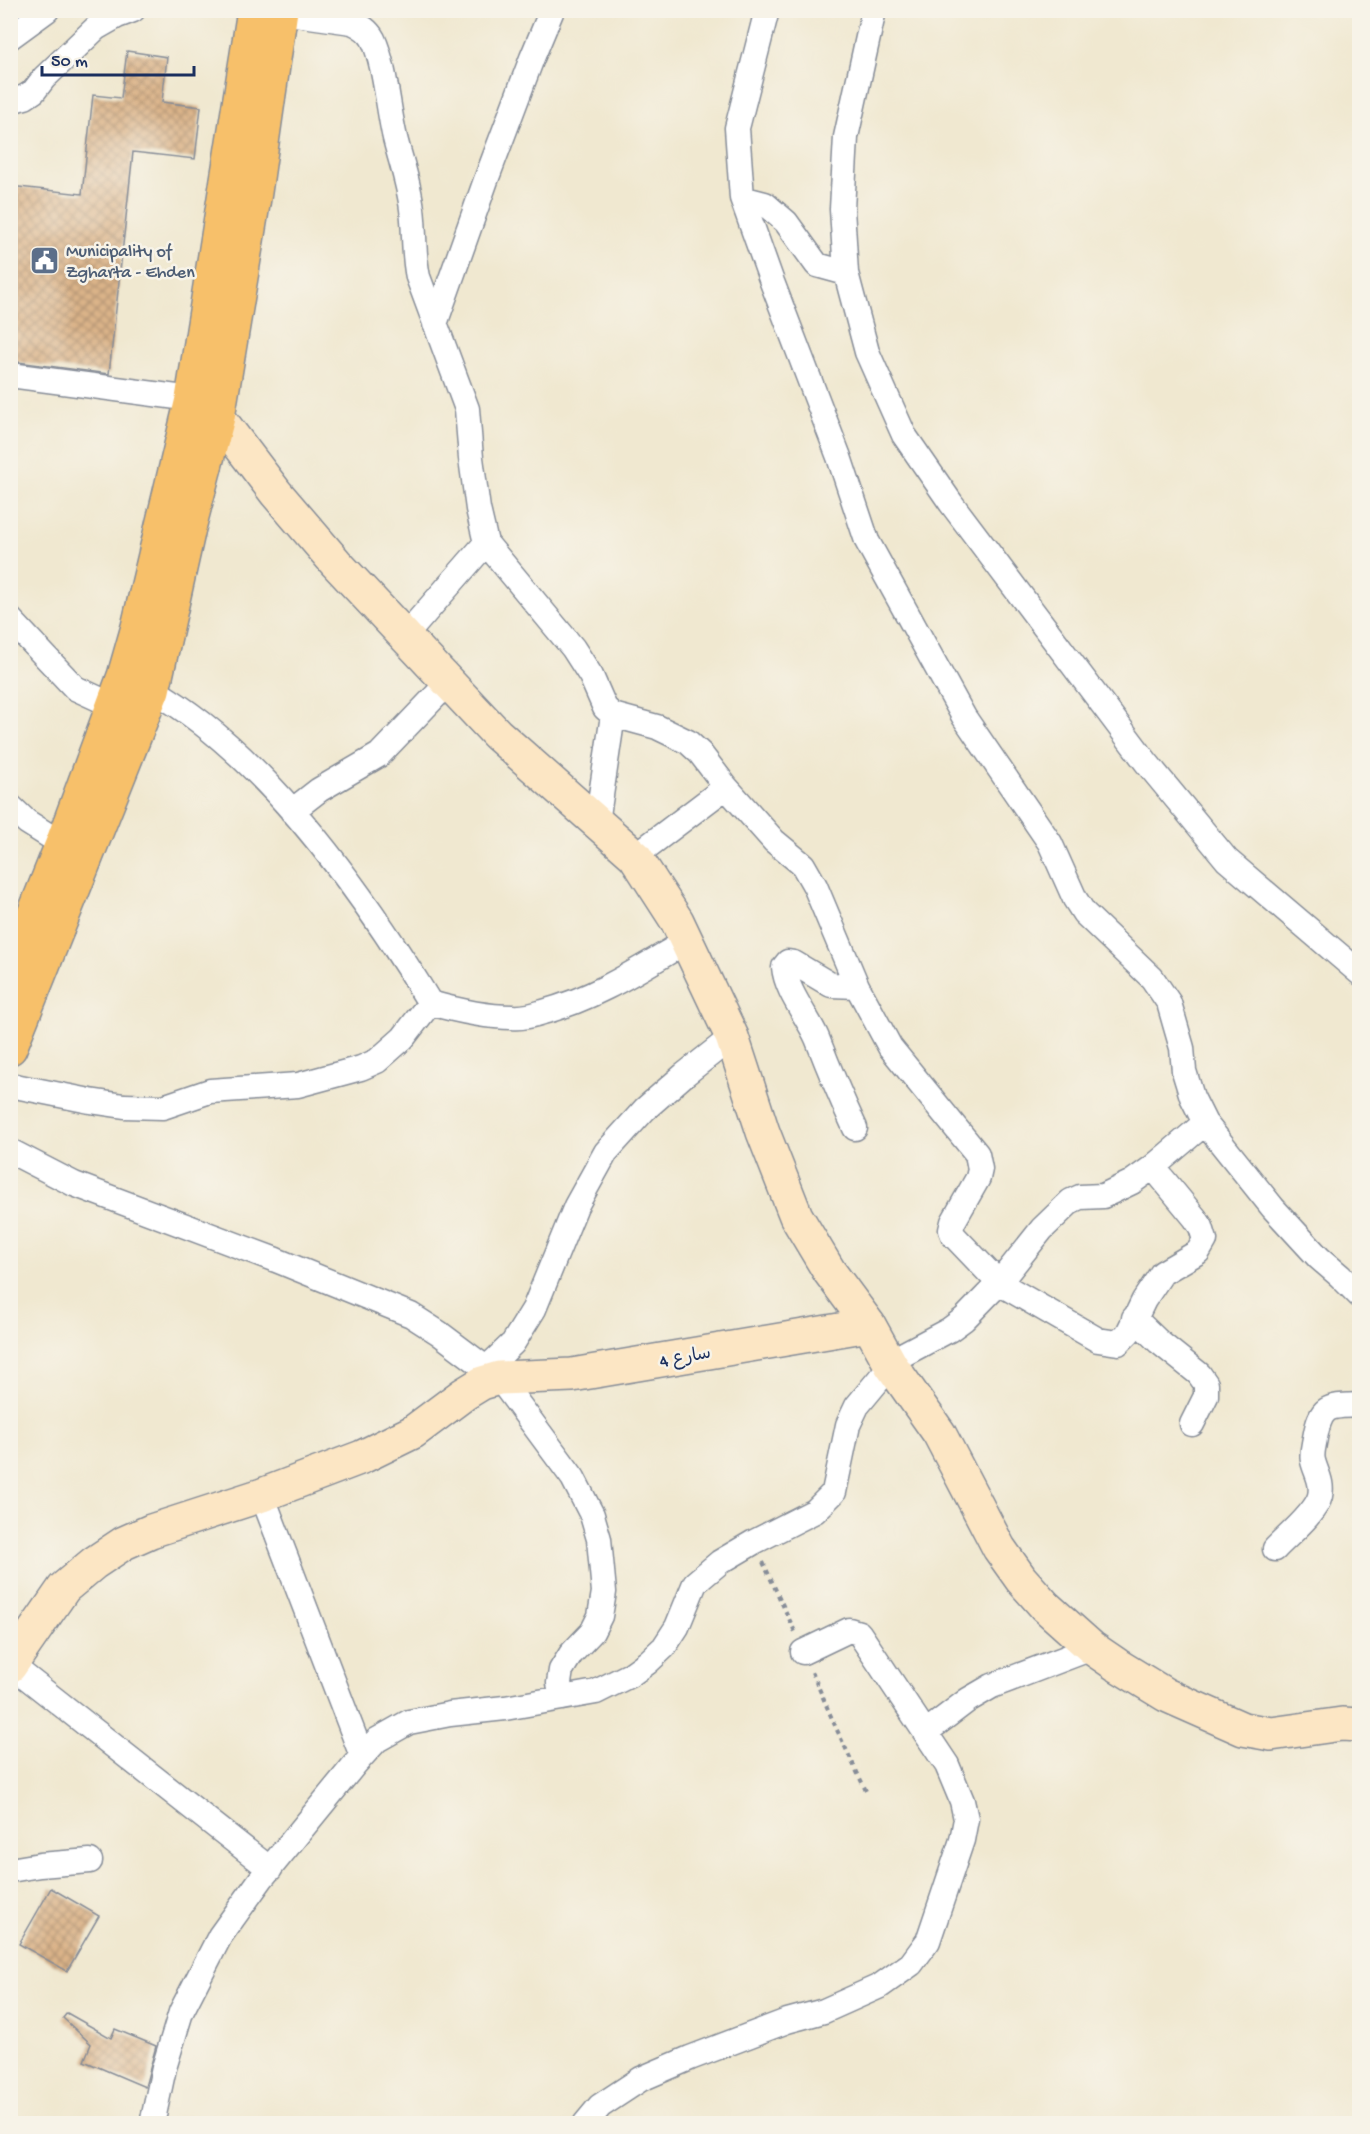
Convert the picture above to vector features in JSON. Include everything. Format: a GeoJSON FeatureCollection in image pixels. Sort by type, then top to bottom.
{"type":"FeatureCollection","features":[{"type":"Feature","properties":{"kind":"main road"},"geometry":{"type":"LineString","coordinates":[[10,1048],[153,690],[189,528],[263,11]]}},
{"type":"Feature","properties":{"kind":"main road"},"geometry":{"type":"LineString","coordinates":[[205,408],[328,555],[448,683],[497,734],[635,856],[666,902],[687,941],[732,1037],[763,1132],[796,1216],[829,1271],[870,1325],[891,1365],[939,1433],[999,1548],[1021,1579],[1045,1606],[1092,1648],[1166,1695],[1243,1729],[1271,1734],[1342,1724],[1359,1725]]}},
{"type":"Feature","properties":{"kind":"main road"},"geometry":{"type":"LineString","coordinates":[[14,952],[62,844],[124,676],[205,408]]}},
{"type":"Feature","properties":{"kind":"main road","name":"سارع 4"},"geometry":{"type":"LineString","coordinates":[[493,1373],[572,1375],[870,1325]]}},
{"type":"Feature","properties":{"kind":"main road"},"geometry":{"type":"LineString","coordinates":[[11,1665],[64,1588],[94,1563],[124,1543],[151,1531],[262,1495],[362,1457],[413,1432],[493,1373]]}},
{"type":"Feature","properties":{"kind":"street"},"geometry":{"type":"LineString","coordinates":[[10,37],[47,10]]}},
{"type":"Feature","properties":{"kind":"street"},"geometry":{"type":"LineString","coordinates":[[10,101],[34,92],[44,78],[96,28],[133,10]]}},
{"type":"Feature","properties":{"kind":"street"},"geometry":{"type":"LineString","coordinates":[[435,324],[532,58],[552,10]]}},
{"type":"Feature","properties":{"kind":"street"},"geometry":{"type":"LineString","coordinates":[[767,10],[737,128],[742,198],[839,457],[867,541],[964,717],[1050,843],[1075,899],[1084,913],[1152,978],[1169,1003],[1182,1048],[1184,1071],[1192,1097],[1205,1124],[1272,1208],[1359,1296]]}},
{"type":"Feature","properties":{"kind":"street"},"geometry":{"type":"LineString","coordinates":[[874,10],[846,137],[842,209],[846,273],[867,352],[904,435],[951,503],[1146,762],[1227,860],[1359,973]]}},
{"type":"Feature","properties":{"kind":"street"},"geometry":{"type":"LineString","coordinates":[[263,11],[352,22],[366,30],[374,42],[395,138],[406,174],[412,211],[414,261],[418,277],[468,409],[471,458],[478,509],[486,543],[573,648],[591,675],[605,708],[613,716],[657,727],[688,742],[700,753],[726,787],[774,841],[803,865],[815,886],[857,986],[890,1047],[977,1154],[980,1169],[978,1178],[953,1222],[951,1230],[953,1235],[999,1283],[1087,1335],[1107,1343],[1118,1343],[1128,1333],[1134,1318],[1162,1273],[1198,1252],[1205,1240],[1201,1227],[1153,1167]]}},
{"type":"Feature","properties":{"kind":"street"},"geometry":{"type":"LineString","coordinates":[[742,198],[765,204],[786,222],[817,265],[846,273]]}},
{"type":"Feature","properties":{"kind":"street"},"geometry":{"type":"LineString","coordinates":[[10,375],[205,408]]}},
{"type":"Feature","properties":{"kind":"street"},"geometry":{"type":"LineString","coordinates":[[405,636],[486,543]]}},
{"type":"Feature","properties":{"kind":"street"},"geometry":{"type":"LineString","coordinates":[[10,619],[75,688],[112,705]]}},
{"type":"Feature","properties":{"kind":"street"},"geometry":{"type":"LineString","coordinates":[[291,811],[319,790],[379,755],[448,683]]}},
{"type":"Feature","properties":{"kind":"street"},"geometry":{"type":"LineString","coordinates":[[153,690],[170,699],[225,741],[291,811],[359,895],[430,1003],[453,1010],[513,1018],[536,1014],[569,1005],[594,994],[687,941]]}},
{"type":"Feature","properties":{"kind":"street"},"geometry":{"type":"LineString","coordinates":[[597,822],[613,716]]}},
{"type":"Feature","properties":{"kind":"street"},"geometry":{"type":"LineString","coordinates":[[635,856],[726,787]]}},
{"type":"Feature","properties":{"kind":"street"},"geometry":{"type":"LineString","coordinates":[[10,806],[27,822],[62,844]]}},
{"type":"Feature","properties":{"kind":"street"},"geometry":{"type":"LineString","coordinates":[[855,1128],[816,1038],[789,985],[784,967],[788,962],[794,963],[831,985],[857,986]]}},
{"type":"Feature","properties":{"kind":"street"},"geometry":{"type":"LineString","coordinates":[[10,1085],[102,1103],[163,1107],[210,1091],[298,1085],[361,1068],[377,1061],[403,1038],[430,1003]]}},
{"type":"Feature","properties":{"kind":"street"},"geometry":{"type":"LineString","coordinates":[[493,1373],[534,1309],[576,1206],[606,1152],[645,1109],[732,1037]]}},
{"type":"Feature","properties":{"kind":"street"},"geometry":{"type":"LineString","coordinates":[[152,2124],[164,2068],[181,2012],[220,1936],[270,1869],[377,1740],[409,1722],[596,1692],[630,1675],[648,1662],[664,1647],[677,1626],[695,1583],[720,1562],[815,1511],[834,1492],[848,1425],[857,1406],[891,1365],[902,1355],[949,1330],[964,1319],[999,1283],[1042,1229],[1071,1201],[1080,1197],[1103,1196],[1114,1192],[1153,1167],[1205,1124]]}},
{"type":"Feature","properties":{"kind":"street"},"geometry":{"type":"LineString","coordinates":[[10,1151],[74,1184],[276,1260],[411,1316],[439,1333],[493,1373],[573,1478],[592,1515],[599,1539],[604,1592],[600,1616],[592,1632],[571,1654],[561,1670],[559,1683],[562,1698]]}},
{"type":"Feature","properties":{"kind":"street"},"geometry":{"type":"LineString","coordinates":[[1134,1318],[1159,1342],[1199,1374],[1206,1383],[1206,1396],[1192,1424]]}},
{"type":"Feature","properties":{"kind":"street"},"geometry":{"type":"LineString","coordinates":[[1275,1549],[1313,1509],[1319,1499],[1321,1483],[1312,1453],[1318,1422],[1325,1412],[1335,1405],[1359,1405]]}},
{"type":"Feature","properties":{"kind":"street"},"geometry":{"type":"LineString","coordinates":[[262,1495],[362,1756]]}},
{"type":"Feature","properties":{"kind":"street"},"geometry":{"type":"LineString","coordinates":[[585,2124],[600,2106],[641,2079],[787,2021],[824,2011],[880,1986],[911,1964],[928,1941],[962,1840],[966,1819],[962,1801],[947,1765],[860,1633],[849,1630],[803,1652]]}},
{"type":"Feature","properties":{"kind":"street"},"geometry":{"type":"LineString","coordinates":[[926,1732],[968,1700],[992,1686],[1092,1648]]}},
{"type":"Feature","properties":{"kind":"street"},"geometry":{"type":"LineString","coordinates":[[11,1665],[270,1869]]}},
{"type":"Feature","properties":{"kind":"street"},"geometry":{"type":"LineString","coordinates":[[10,1870],[90,1861]]}},
{"type":"Feature","properties":{"kind":"building"},"geometry":{"type":"Polygon","coordinates":[[[127,51],[167,57],[162,102],[201,107],[195,159],[133,152],[109,374],[10,361],[10,186],[82,194],[93,95],[121,98],[127,51]]]}},
{"type":"Feature","properties":{"kind":"building"},"geometry":{"type":"Polygon","coordinates":[[[51,1888],[99,1916],[67,1971],[19,1944],[51,1888]]]}},
{"type":"Feature","properties":{"kind":"building"},"geometry":{"type":"Polygon","coordinates":[[[67,2013],[111,2038],[115,2029],[156,2046],[145,2087],[84,2061],[91,2044],[63,2018],[67,2013]]]}},
{"type":"Feature","properties":{"kind":"place","name":"Municipality of Zgharta - Ehden"},"geometry":{"type":"Point","coordinates":[45,260]}}]}
